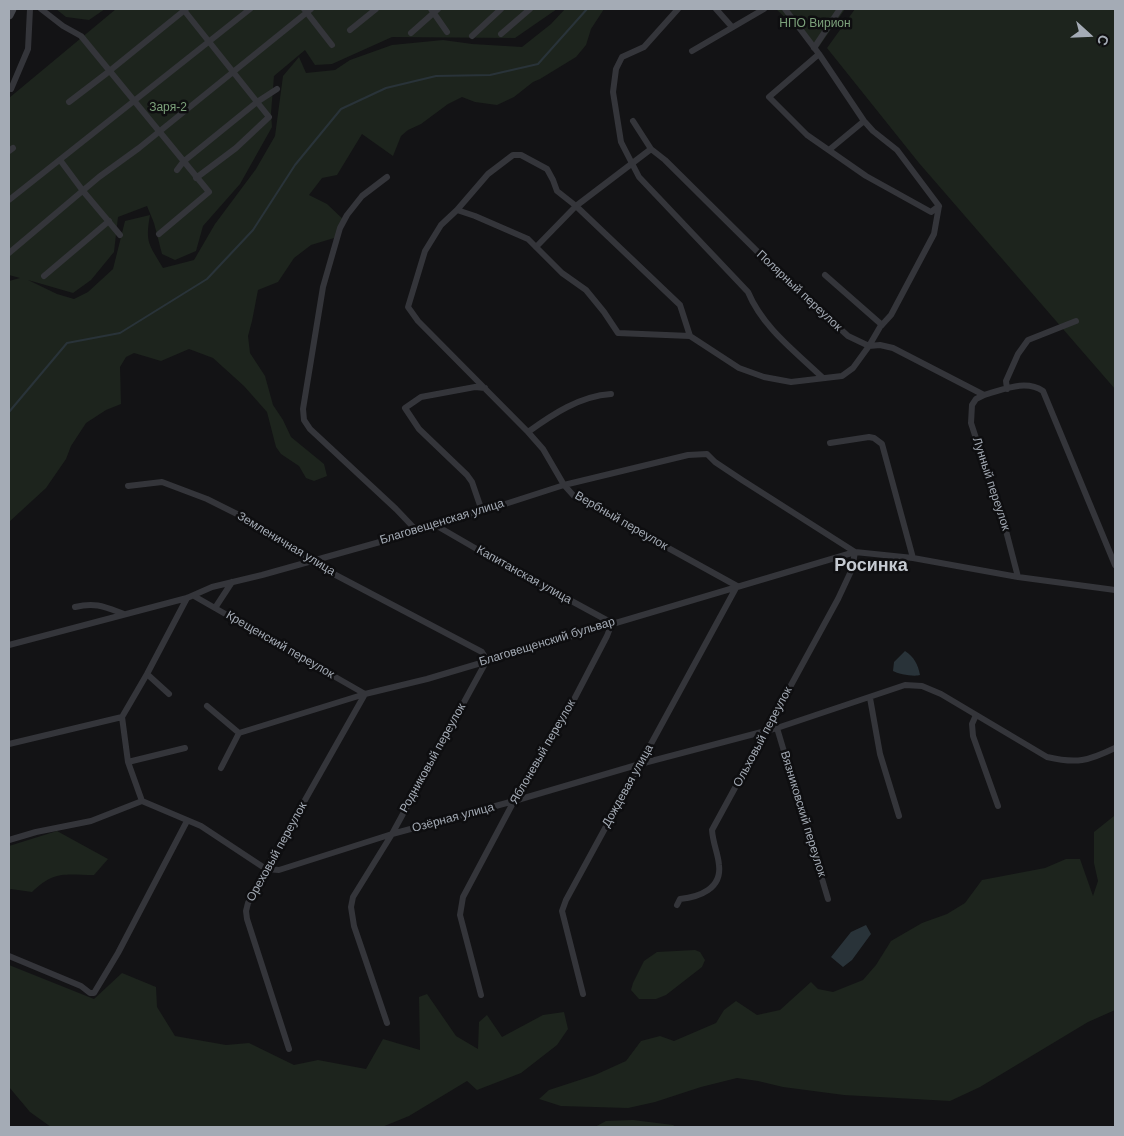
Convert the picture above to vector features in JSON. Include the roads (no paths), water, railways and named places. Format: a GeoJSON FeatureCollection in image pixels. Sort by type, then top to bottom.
{"type":"FeatureCollection","features":[{"type":"Feature","properties":{"kind":"street"},"geometry":{"type":"LineString","coordinates":[[9,15],[12,9]]}},
{"type":"Feature","properties":{"kind":"street"},"geometry":{"type":"LineString","coordinates":[[11,89],[28,49],[30,9]]}},
{"type":"Feature","properties":{"kind":"street"},"geometry":{"type":"LineString","coordinates":[[41,9],[63,26],[81,36],[208,192],[159,234]]}},
{"type":"Feature","properties":{"kind":"street"},"geometry":{"type":"LineString","coordinates":[[69,102],[110,71],[184,9],[269,117],[236,148],[196,178]]}},
{"type":"Feature","properties":{"kind":"street"},"geometry":{"type":"LineString","coordinates":[[9,200],[250,9]]}},
{"type":"Feature","properties":{"kind":"street"},"geometry":{"type":"LineString","coordinates":[[350,30],[376,9]]}},
{"type":"Feature","properties":{"kind":"street"},"geometry":{"type":"LineString","coordinates":[[472,36],[501,9]]}},
{"type":"Feature","properties":{"kind":"street"},"geometry":{"type":"LineString","coordinates":[[501,34],[530,9]]}},
{"type":"Feature","properties":{"kind":"street"},"geometry":{"type":"LineString","coordinates":[[678,9],[644,47],[622,57],[616,69],[613,92],[621,142],[639,177],[748,292],[753,304],[774,332],[823,378]]}},
{"type":"Feature","properties":{"kind":"street"},"geometry":{"type":"LineString","coordinates":[[716,9],[732,27]]}},
{"type":"Feature","properties":{"kind":"street"},"geometry":{"type":"LineString","coordinates":[[692,51],[764,9]]}},
{"type":"Feature","properties":{"kind":"street"},"geometry":{"type":"LineString","coordinates":[[690,336],[680,305],[576,206],[557,191],[547,169],[521,155],[513,155],[488,174],[457,210],[528,240],[562,273],[586,290],[618,333],[690,336],[739,368],[764,377],[791,382],[842,376],[853,368],[891,315],[934,234],[939,206],[897,150],[873,131],[864,121],[785,9]]}},
{"type":"Feature","properties":{"kind":"street"},"geometry":{"type":"LineString","coordinates":[[840,9],[816,51],[769,97],[807,135],[866,176],[931,212],[939,206]]}},
{"type":"Feature","properties":{"kind":"street"},"geometry":{"type":"LineString","coordinates":[[9,252],[307,10],[332,45]]}},
{"type":"Feature","properties":{"kind":"street"},"geometry":{"type":"LineString","coordinates":[[411,33],[434,10],[447,32]]}},
{"type":"Feature","properties":{"kind":"street"},"geometry":{"type":"LineString","coordinates":[[177,170],[183,162],[257,102],[277,89]]}},
{"type":"Feature","properties":{"kind":"street"},"geometry":{"type":"LineString","coordinates":[[536,247],[576,206],[651,149],[634,121]]}},
{"type":"Feature","properties":{"kind":"street"},"geometry":{"type":"LineString","coordinates":[[829,150],[864,121]]}},
{"type":"Feature","properties":{"kind":"street","name":"Полярный переулок"},"geometry":{"type":"LineString","coordinates":[[651,149],[779,274],[848,336],[869,346],[880,345],[893,348],[984,395]]}},
{"type":"Feature","properties":{"kind":"street"},"geometry":{"type":"LineString","coordinates":[[60,160],[120,235]]}},
{"type":"Feature","properties":{"kind":"street"},"geometry":{"type":"LineString","coordinates":[[387,176],[362,196],[347,215],[340,228],[323,287],[303,409],[304,420],[310,430],[396,509],[416,530]]}},
{"type":"Feature","properties":{"kind":"street","name":"Вербный переулок"},"geometry":{"type":"LineString","coordinates":[[457,210],[441,225],[424,251],[408,307],[418,321],[528,432],[543,449],[564,485],[574,496],[737,586]]}},
{"type":"Feature","properties":{"kind":"street"},"geometry":{"type":"LineString","coordinates":[[44,276],[109,221]]}},
{"type":"Feature","properties":{"kind":"street"},"geometry":{"type":"LineString","coordinates":[[825,275],[882,325]]}},
{"type":"Feature","properties":{"kind":"street"},"geometry":{"type":"LineString","coordinates":[[1007,389],[1006,381],[1018,354],[1028,340],[1076,321]]}},
{"type":"Feature","properties":{"kind":"street"},"geometry":{"type":"LineString","coordinates":[[984,395],[1025,385],[1035,386],[1042,391],[1115,565]]}},
{"type":"Feature","properties":{"kind":"street"},"geometry":{"type":"LineString","coordinates":[[482,510],[472,482],[467,475],[419,429],[405,408],[421,398],[475,388],[486,388]]}},
{"type":"Feature","properties":{"kind":"street"},"geometry":{"type":"LineString","coordinates":[[528,432],[552,414],[584,400],[611,394]]}},
{"type":"Feature","properties":{"kind":"street","name":"Лунный переулок"},"geometry":{"type":"LineString","coordinates":[[984,395],[976,399],[972,405],[971,423],[1005,527],[1018,577]]}},
{"type":"Feature","properties":{"kind":"street"},"geometry":{"type":"LineString","coordinates":[[830,442],[869,437],[882,444],[913,558]]}},
{"type":"Feature","properties":{"kind":"street","name":"Благовещенская улица"},"geometry":{"type":"LineString","coordinates":[[9,645],[190,597],[212,587],[311,562],[416,530],[437,526],[564,485],[676,457],[707,454],[715,462],[742,480],[855,552]]}},
{"type":"Feature","properties":{"kind":"street","name":"Земленичная улица"},"geometry":{"type":"LineString","coordinates":[[128,486],[162,482],[207,499],[245,518],[311,562],[482,652],[487,660]]}},
{"type":"Feature","properties":{"kind":"street","name":"Капитанская улица"},"geometry":{"type":"LineString","coordinates":[[437,526],[612,623]]}},
{"type":"Feature","properties":{"kind":"street"},"geometry":{"type":"LineString","coordinates":[[855,552],[913,558],[1018,577],[1115,590]]}},
{"type":"Feature","properties":{"kind":"street","name":"Благовещенский бульвар"},"geometry":{"type":"LineString","coordinates":[[239,733],[366,694],[427,679],[855,552]]}},
{"type":"Feature","properties":{"kind":"street","name":"Ольховый переулок"},"geometry":{"type":"LineString","coordinates":[[677,905],[680,899],[699,896],[707,892],[716,883],[720,866],[713,846],[712,830],[838,599],[852,568],[855,552]]}},
{"type":"Feature","properties":{"kind":"street"},"geometry":{"type":"LineString","coordinates":[[216,608],[232,582]]}},
{"type":"Feature","properties":{"kind":"street","name":"Дождевая улица"},"geometry":{"type":"LineString","coordinates":[[583,994],[562,911],[737,586]]}},
{"type":"Feature","properties":{"kind":"street"},"geometry":{"type":"LineString","coordinates":[[142,801],[128,762],[122,717],[190,597]]}},
{"type":"Feature","properties":{"kind":"street","name":"Крещенский переулок"},"geometry":{"type":"LineString","coordinates":[[190,597],[216,608],[366,694]]}},
{"type":"Feature","properties":{"kind":"street"},"geometry":{"type":"LineString","coordinates":[[75,606],[88,604],[103,605],[124,614]]}},
{"type":"Feature","properties":{"kind":"street","name":"Яблоневый переулок"},"geometry":{"type":"LineString","coordinates":[[481,995],[460,915],[461,905],[469,884],[514,801],[567,713],[612,623]]}},
{"type":"Feature","properties":{"kind":"street","name":"Родниковый переулок"},"geometry":{"type":"LineString","coordinates":[[386,1023],[354,926],[351,907],[353,897],[392,834],[487,660]]}},
{"type":"Feature","properties":{"kind":"street"},"geometry":{"type":"LineString","coordinates":[[147,674],[169,694]]}},
{"type":"Feature","properties":{"kind":"street","name":"Озёрная улица"},"geometry":{"type":"LineString","coordinates":[[266,869],[279,870],[392,834],[640,764],[777,728],[905,686],[922,686],[941,694],[1047,757],[1067,761],[1085,760],[1115,748]]}},
{"type":"Feature","properties":{"kind":"street","name":"Ореховый переулок"},"geometry":{"type":"LineString","coordinates":[[289,1049],[246,912],[248,903],[266,869],[366,694]]}},
{"type":"Feature","properties":{"kind":"street"},"geometry":{"type":"LineString","coordinates":[[870,698],[880,754],[899,816]]}},
{"type":"Feature","properties":{"kind":"street"},"geometry":{"type":"LineString","coordinates":[[206,706],[239,733],[221,768]]}},
{"type":"Feature","properties":{"kind":"street"},"geometry":{"type":"LineString","coordinates":[[976,714],[972,724],[973,736],[998,806]]}},
{"type":"Feature","properties":{"kind":"street"},"geometry":{"type":"LineString","coordinates":[[9,744],[122,717]]}},
{"type":"Feature","properties":{"kind":"street","name":"Вязниковский переулок"},"geometry":{"type":"LineString","coordinates":[[777,728],[828,899]]}},
{"type":"Feature","properties":{"kind":"street"},"geometry":{"type":"LineString","coordinates":[[128,762],[185,748]]}},
{"type":"Feature","properties":{"kind":"street"},"geometry":{"type":"LineString","coordinates":[[9,840],[36,832],[92,821],[142,801],[201,826],[266,869]]}},
{"type":"Feature","properties":{"kind":"street"},"geometry":{"type":"LineString","coordinates":[[9,956],[81,986],[90,993],[94,993],[118,953],[187,821]]}},
{"type":"Feature","properties":{"kind":"waterway"},"geometry":{"type":"LineString","coordinates":[[9,412],[67,343],[120,333],[207,279],[253,230],[295,165],[341,109],[386,88],[436,76],[490,75],[538,64],[587,9]]}},
{"type":"Feature","properties":{"kind":"district","name":"Росинка"},"geometry":{"type":"Point","coordinates":[871,566]}},
{"type":"Feature","properties":{"kind":"park label","name":"НПО Вирион"},"geometry":{"type":"Point","coordinates":[815,24]}},
{"type":"Feature","properties":{"kind":"park label","name":"Заря-2"},"geometry":{"type":"Point","coordinates":[168,108]}}]}
